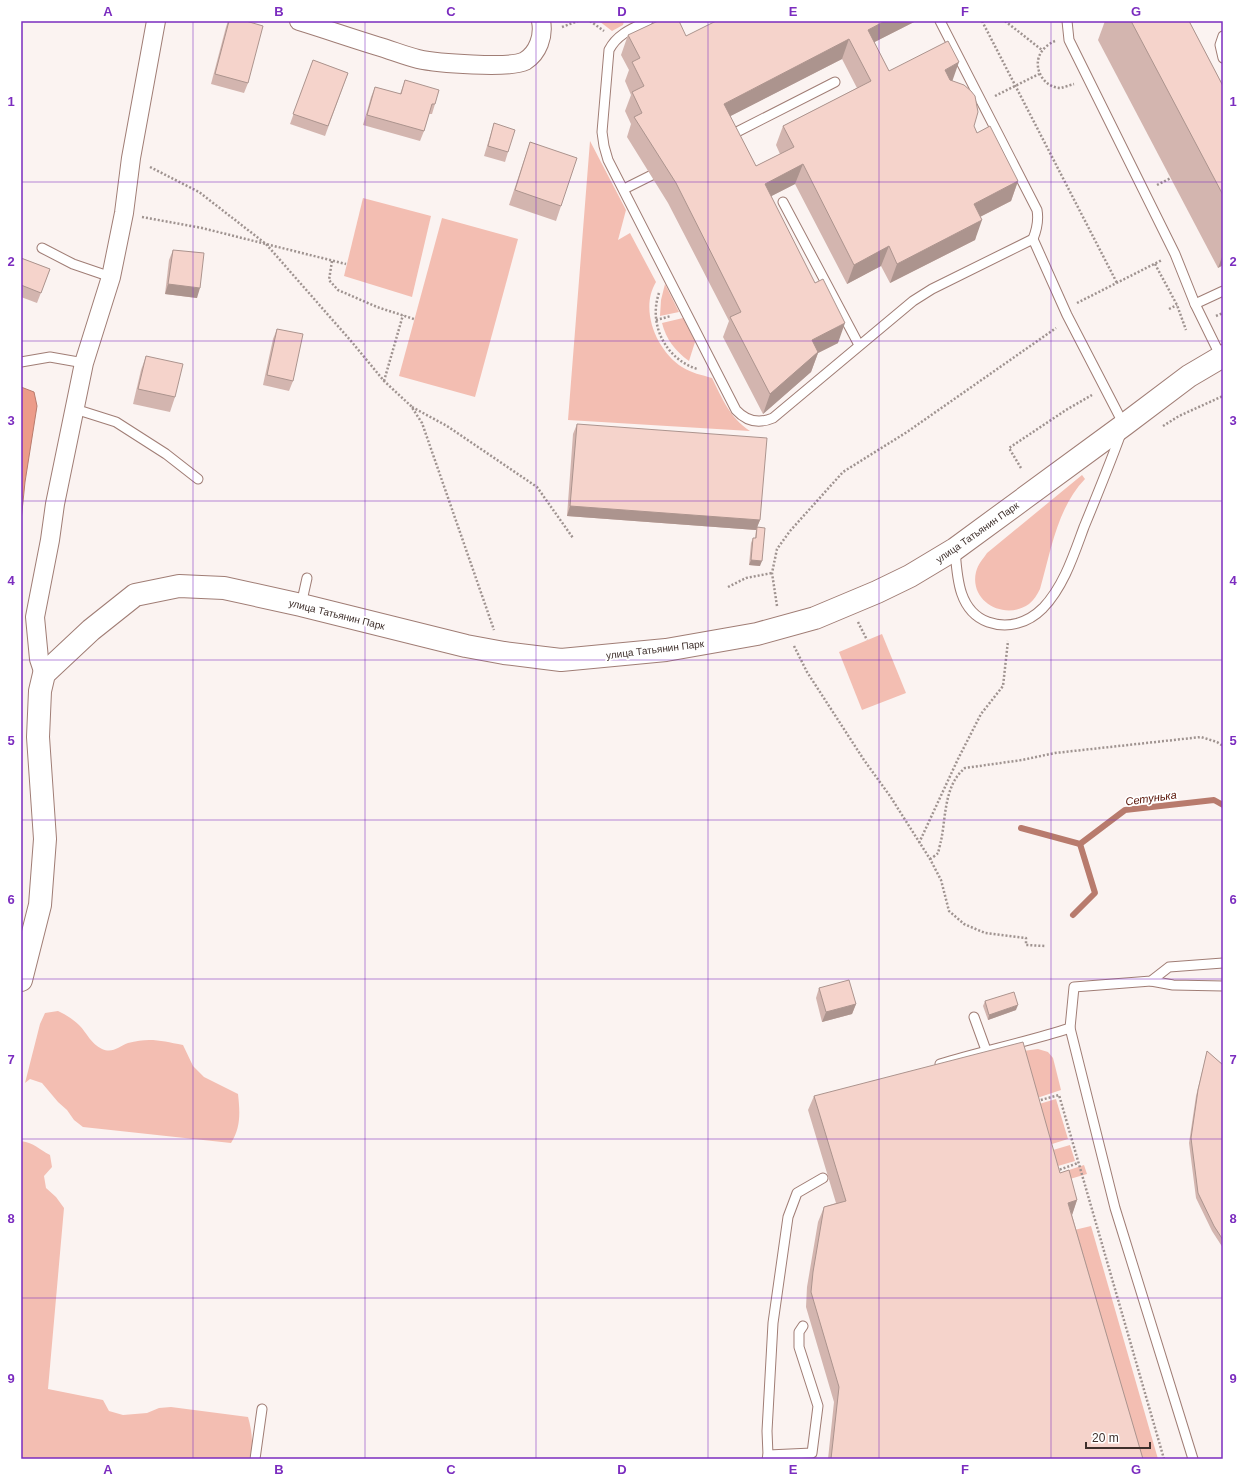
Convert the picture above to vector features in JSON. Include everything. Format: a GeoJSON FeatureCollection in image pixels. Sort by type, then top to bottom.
{"type":"FeatureCollection","features":[{"type":"Feature","properties":{"kind":"street"},"geometry":{"type":"LineString","coordinates":[[21,980],[40,905],[45,839],[38,737],[40,691],[44,674],[39,659],[35,618],[55,504],[84,363],[111,277],[124,213],[156,21]]}},
{"type":"Feature","properties":{"kind":"street"},"geometry":{"type":"LineString","coordinates":[[299,21],[419,59],[466,65],[511,64],[525,61],[533,54],[539,44],[542,33],[541,21]]}},
{"type":"Feature","properties":{"kind":"street","name":"улица Татьянин Парк"},"geometry":{"type":"LineString","coordinates":[[44,674],[91,630],[136,596],[179,586],[224,588],[301,604],[466,646],[504,653],[561,660],[666,650],[764,632],[815,618],[877,592],[910,576],[955,549],[1188,376],[1222,357]]}},
{"type":"Feature","properties":{"kind":"lane"},"geometry":{"type":"LineString","coordinates":[[648,21],[627,32],[616,40],[612,44],[608,56],[602,138],[608,160],[736,410],[746,419],[759,422],[773,418],[904,307],[920,296],[1033,239],[1037,228],[1037,210],[940,21]]}},
{"type":"Feature","properties":{"kind":"lane"},"geometry":{"type":"LineString","coordinates":[[1066,21],[1067,34],[1175,254],[1195,304],[1222,357]]}},
{"type":"Feature","properties":{"kind":"lane"},"geometry":{"type":"LineString","coordinates":[[1223,36],[1220,45],[1223,58]]}},
{"type":"Feature","properties":{"kind":"lane"},"geometry":{"type":"LineString","coordinates":[[724,138],[835,82]]}},
{"type":"Feature","properties":{"kind":"lane"},"geometry":{"type":"LineString","coordinates":[[624,190],[652,175]]}},
{"type":"Feature","properties":{"kind":"lane"},"geometry":{"type":"LineString","coordinates":[[783,202],[859,345]]}},
{"type":"Feature","properties":{"kind":"lane"},"geometry":{"type":"LineString","coordinates":[[955,549],[957,580],[963,599],[974,613],[985,621],[995,624],[1007,625],[1025,622],[1042,609],[1053,596],[1080,538],[1124,425],[1067,315],[1033,239]]}},
{"type":"Feature","properties":{"kind":"lane"},"geometry":{"type":"LineString","coordinates":[[42,248],[73,264],[111,277]]}},
{"type":"Feature","properties":{"kind":"lane"},"geometry":{"type":"LineString","coordinates":[[1195,304],[1223,291]]}},
{"type":"Feature","properties":{"kind":"lane"},"geometry":{"type":"LineString","coordinates":[[21,362],[50,357],[84,363]]}},
{"type":"Feature","properties":{"kind":"lane"},"geometry":{"type":"LineString","coordinates":[[74,409],[116,422],[166,454],[198,479]]}},
{"type":"Feature","properties":{"kind":"lane"},"geometry":{"type":"LineString","coordinates":[[301,604],[308,578]]}},
{"type":"Feature","properties":{"kind":"lane"},"geometry":{"type":"LineString","coordinates":[[1151,981],[1169,967],[1223,963]]}},
{"type":"Feature","properties":{"kind":"lane"},"geometry":{"type":"LineString","coordinates":[[1193,1459],[1115,1208],[1070,1028],[1074,987],[1151,981],[1173,985],[1223,986]]}},
{"type":"Feature","properties":{"kind":"lane"},"geometry":{"type":"LineString","coordinates":[[974,1017],[986,1050]]}},
{"type":"Feature","properties":{"kind":"lane"},"geometry":{"type":"LineString","coordinates":[[933,1066],[986,1050],[1038,1039],[1070,1028]]}},
{"type":"Feature","properties":{"kind":"lane"},"geometry":{"type":"LineString","coordinates":[[803,1326],[799,1332],[799,1347],[818,1406],[812,1453],[768,1457],[767,1431],[773,1323],[788,1217],[797,1193],[823,1178]]}},
{"type":"Feature","properties":{"kind":"lane"},"geometry":{"type":"LineString","coordinates":[[255,1459],[262,1408]]}},
{"type":"Feature","properties":{"kind":"path"},"geometry":{"type":"LineString","coordinates":[[559,29],[578,21]]}},
{"type":"Feature","properties":{"kind":"path"},"geometry":{"type":"LineString","coordinates":[[982,21],[1117,283]]}},
{"type":"Feature","properties":{"kind":"path"},"geometry":{"type":"LineString","coordinates":[[1005,21],[1042,50]]}},
{"type":"Feature","properties":{"kind":"path"},"geometry":{"type":"LineString","coordinates":[[1067,34],[1042,50],[1038,57],[1037,65],[1039,74],[1052,86],[1062,88],[1088,78]]}},
{"type":"Feature","properties":{"kind":"path"},"geometry":{"type":"LineString","coordinates":[[1012,88],[1039,74]]}},
{"type":"Feature","properties":{"kind":"path"},"geometry":{"type":"LineString","coordinates":[[132,158],[199,192],[266,244],[384,381],[411,406],[447,426],[537,487],[573,538]]}},
{"type":"Feature","properties":{"kind":"path"},"geometry":{"type":"LineString","coordinates":[[1164,182],[1171,178]]}},
{"type":"Feature","properties":{"kind":"path"},"geometry":{"type":"LineString","coordinates":[[124,213],[202,228],[346,264]]}},
{"type":"Feature","properties":{"kind":"path"},"geometry":{"type":"LineString","coordinates":[[778,610],[772,573],[777,549],[790,531],[843,472],[907,432],[1053,330],[1076,304],[1175,254]]}},
{"type":"Feature","properties":{"kind":"path"},"geometry":{"type":"LineString","coordinates":[[332,261],[329,280],[338,290],[378,307],[414,319]]}},
{"type":"Feature","properties":{"kind":"path"},"geometry":{"type":"LineString","coordinates":[[1155,264],[1177,305],[1186,330]]}},
{"type":"Feature","properties":{"kind":"path"},"geometry":{"type":"LineString","coordinates":[[667,275],[659,291],[656,309],[658,328],[665,345],[673,354],[690,367],[705,372],[717,373]]}},
{"type":"Feature","properties":{"kind":"path"},"geometry":{"type":"LineString","coordinates":[[1169,309],[1177,305]]}},
{"type":"Feature","properties":{"kind":"path"},"geometry":{"type":"LineString","coordinates":[[384,381],[403,315]]}},
{"type":"Feature","properties":{"kind":"path"},"geometry":{"type":"LineString","coordinates":[[1021,468],[1009,448],[1066,410],[1105,389]]}},
{"type":"Feature","properties":{"kind":"path"},"geometry":{"type":"LineString","coordinates":[[1163,426],[1179,416],[1223,396]]}},
{"type":"Feature","properties":{"kind":"path"},"geometry":{"type":"LineString","coordinates":[[411,406],[422,423],[495,631]]}},
{"type":"Feature","properties":{"kind":"path"},"geometry":{"type":"LineString","coordinates":[[728,587],[746,578],[772,573]]}},
{"type":"Feature","properties":{"kind":"path"},"geometry":{"type":"LineString","coordinates":[[858,621],[867,640]]}},
{"type":"Feature","properties":{"kind":"path"},"geometry":{"type":"LineString","coordinates":[[919,843],[958,759],[981,714],[1003,686],[1008,641]]}},
{"type":"Feature","properties":{"kind":"path"},"geometry":{"type":"LineString","coordinates":[[793,644],[807,672],[864,760],[890,796],[930,859],[941,880],[949,911],[970,928],[985,933],[1026,938],[1026,944],[1045,946]]}},
{"type":"Feature","properties":{"kind":"path"},"geometry":{"type":"LineString","coordinates":[[930,859],[938,853],[944,824],[945,806],[954,781],[959,773],[965,768],[1022,760],[1055,753],[1201,737],[1217,742],[1223,746]]}},
{"type":"Feature","properties":{"kind":"path"},"geometry":{"type":"LineString","coordinates":[[1030,1104],[1059,1095],[1164,1459]]}},
{"type":"Feature","properties":{"kind":"path"},"geometry":{"type":"LineString","coordinates":[[1050,1173],[1078,1163]]}},
{"type":"Feature","properties":{"kind":"shaded area"},"geometry":{"type":"Polygon","coordinates":[[[599,21],[624,21],[623,25],[612,31],[599,21]]]}},
{"type":"Feature","properties":{"kind":"shaded area"},"geometry":{"type":"Polygon","coordinates":[[[590,141],[626,210],[618,240],[630,233],[656,282],[651,293],[649,305],[653,329],[658,340],[673,360],[682,367],[712,378],[732,414],[750,431],[568,420],[590,141]]]}},
{"type":"Feature","properties":{"kind":"shaded area"},"geometry":{"type":"Polygon","coordinates":[[[363,198],[431,216],[412,297],[344,276],[363,198]]]}},
{"type":"Feature","properties":{"kind":"shaded area"},"geometry":{"type":"Polygon","coordinates":[[[442,218],[518,239],[475,397],[399,376],[442,218]]]}},
{"type":"Feature","properties":{"kind":"shaded area"},"geometry":{"type":"Polygon","coordinates":[[[665,284],[679,312],[660,316],[661,300],[665,284]]]}},
{"type":"Feature","properties":{"kind":"shaded area"},"geometry":{"type":"Polygon","coordinates":[[[683,318],[695,342],[689,361],[679,353],[672,344],[662,323],[683,318]]]}},
{"type":"Feature","properties":{"kind":"shaded area"},"geometry":{"type":"Polygon","coordinates":[[[21,387],[34,392],[37,406],[25,482],[21,521],[21,387]]]}},
{"type":"Feature","properties":{"kind":"shaded area"},"geometry":{"type":"Polygon","coordinates":[[[1082,475],[1085,479],[1075,490],[1061,517],[1040,589],[1035,597],[1029,604],[1020,609],[1000,609],[991,606],[983,600],[975,583],[976,572],[982,560],[987,553],[1082,475]]]}},
{"type":"Feature","properties":{"kind":"shaded area"},"geometry":{"type":"Polygon","coordinates":[[[882,634],[906,693],[862,710],[839,652],[882,634]]]}},
{"type":"Feature","properties":{"kind":"shaded area"},"geometry":{"type":"Polygon","coordinates":[[[58,1011],[82,1028],[98,1047],[109,1051],[128,1043],[143,1040],[156,1040],[183,1045],[193,1066],[204,1077],[238,1094],[239,1120],[237,1132],[231,1143],[83,1127],[74,1120],[67,1110],[42,1083],[30,1079],[25,1083],[40,1024],[45,1013],[58,1011]]]}},
{"type":"Feature","properties":{"kind":"shaded area"},"geometry":{"type":"Polygon","coordinates":[[[1038,1049],[1048,1052],[1053,1058],[1061,1090],[1037,1098],[1023,1051],[1038,1049]]]}},
{"type":"Feature","properties":{"kind":"shaded area"},"geometry":{"type":"Polygon","coordinates":[[[1056,1099],[1068,1139],[1052,1144],[1039,1104],[1056,1099]]]}},
{"type":"Feature","properties":{"kind":"shaded area"},"geometry":{"type":"Polygon","coordinates":[[[21,1141],[33,1145],[50,1155],[52,1167],[44,1176],[46,1188],[56,1197],[64,1208],[48,1389],[103,1400],[109,1411],[123,1415],[147,1413],[159,1408],[171,1407],[248,1417],[252,1438],[252,1448],[249,1459],[21,1459],[21,1141]]]}},
{"type":"Feature","properties":{"kind":"shaded area"},"geometry":{"type":"Polygon","coordinates":[[[1070,1145],[1075,1161],[1058,1166],[1053,1150],[1070,1145]]]}},
{"type":"Feature","properties":{"kind":"shaded area"},"geometry":{"type":"Polygon","coordinates":[[[1084,1165],[1087,1174],[1063,1181],[1060,1173],[1084,1165]]]}},
{"type":"Feature","properties":{"kind":"shaded area"},"geometry":{"type":"Polygon","coordinates":[[[1091,1226],[1158,1459],[1137,1459],[1070,1231],[1091,1226]]]}},
{"type":"Feature","properties":{"kind":"building"},"geometry":{"type":"Polygon","coordinates":[[[229,21],[246,21],[263,26],[248,83],[215,74],[229,21]]]}},
{"type":"Feature","properties":{"kind":"building"},"geometry":{"type":"Polygon","coordinates":[[[658,21],[679,21],[686,36],[716,21],[885,21],[868,30],[889,71],[948,41],[959,62],[945,70],[950,80],[964,85],[975,96],[978,112],[974,126],[977,133],[990,126],[1018,181],[974,204],[982,220],[897,264],[889,246],[854,265],[803,164],[765,184],[815,283],[823,279],[845,323],[812,340],[818,352],[770,394],[730,317],[741,312],[676,183],[634,117],[642,113],[632,92],[644,86],[632,62],[640,58],[628,35],[658,21]],[[849,39],[724,104],[756,166],[794,147],[783,126],[871,81],[849,39]]]}},
{"type":"Feature","properties":{"kind":"building"},"geometry":{"type":"Polygon","coordinates":[[[1131,21],[1189,21],[1223,86],[1223,195],[1131,21]]]}},
{"type":"Feature","properties":{"kind":"building"},"geometry":{"type":"Polygon","coordinates":[[[313,60],[348,73],[328,126],[293,114],[313,60]]]}},
{"type":"Feature","properties":{"kind":"building"},"geometry":{"type":"Polygon","coordinates":[[[405,80],[439,90],[435,104],[432,104],[424,131],[367,115],[375,87],[401,94],[405,80]]]}},
{"type":"Feature","properties":{"kind":"building"},"geometry":{"type":"Polygon","coordinates":[[[494,123],[515,130],[508,152],[488,146],[494,123]]]}},
{"type":"Feature","properties":{"kind":"building"},"geometry":{"type":"Polygon","coordinates":[[[530,142],[577,158],[561,206],[515,190],[530,142]]]}},
{"type":"Feature","properties":{"kind":"building"},"geometry":{"type":"Polygon","coordinates":[[[173,250],[204,253],[200,288],[168,284],[173,250]]]}},
{"type":"Feature","properties":{"kind":"building"},"geometry":{"type":"Polygon","coordinates":[[[21,258],[50,269],[41,293],[21,285],[21,258]]]}},
{"type":"Feature","properties":{"kind":"building"},"geometry":{"type":"Polygon","coordinates":[[[277,329],[303,334],[293,381],[267,375],[277,329]]]}},
{"type":"Feature","properties":{"kind":"building"},"geometry":{"type":"Polygon","coordinates":[[[146,356],[183,364],[175,397],[138,389],[146,356]]]}},
{"type":"Feature","properties":{"kind":"building"},"geometry":{"type":"Polygon","coordinates":[[[577,424],[767,438],[760,520],[570,506],[577,424]]]}},
{"type":"Feature","properties":{"kind":"building"},"geometry":{"type":"Polygon","coordinates":[[[757,527],[765,528],[762,561],[751,560],[753,538],[756,538],[757,527]]]}},
{"type":"Feature","properties":{"kind":"building"},"geometry":{"type":"Polygon","coordinates":[[[849,980],[856,1004],[826,1012],[819,988],[849,980]]]}},
{"type":"Feature","properties":{"kind":"building"},"geometry":{"type":"Polygon","coordinates":[[[1014,992],[1018,1005],[989,1015],[985,1001],[1014,992]]]}},
{"type":"Feature","properties":{"kind":"building"},"geometry":{"type":"Polygon","coordinates":[[[1023,1042],[1060,1173],[1069,1170],[1077,1200],[1068,1203],[1143,1459],[831,1459],[839,1387],[811,1292],[824,1207],[846,1201],[814,1096],[1023,1042]]]}},
{"type":"Feature","properties":{"kind":"building"},"geometry":{"type":"Polygon","coordinates":[[[1207,1051],[1223,1065],[1223,1240],[1214,1226],[1198,1193],[1191,1138],[1198,1090],[1207,1051]]]}},
{"type":"Feature","properties":{"kind":"waterway","name":"Сетунька"},"geometry":{"type":"LineString","coordinates":[[1021,828],[1080,844],[1125,810],[1214,800],[1223,805]]}},
{"type":"Feature","properties":{"kind":"waterway"},"geometry":{"type":"LineString","coordinates":[[1073,915],[1095,893],[1080,844]]}}]}
